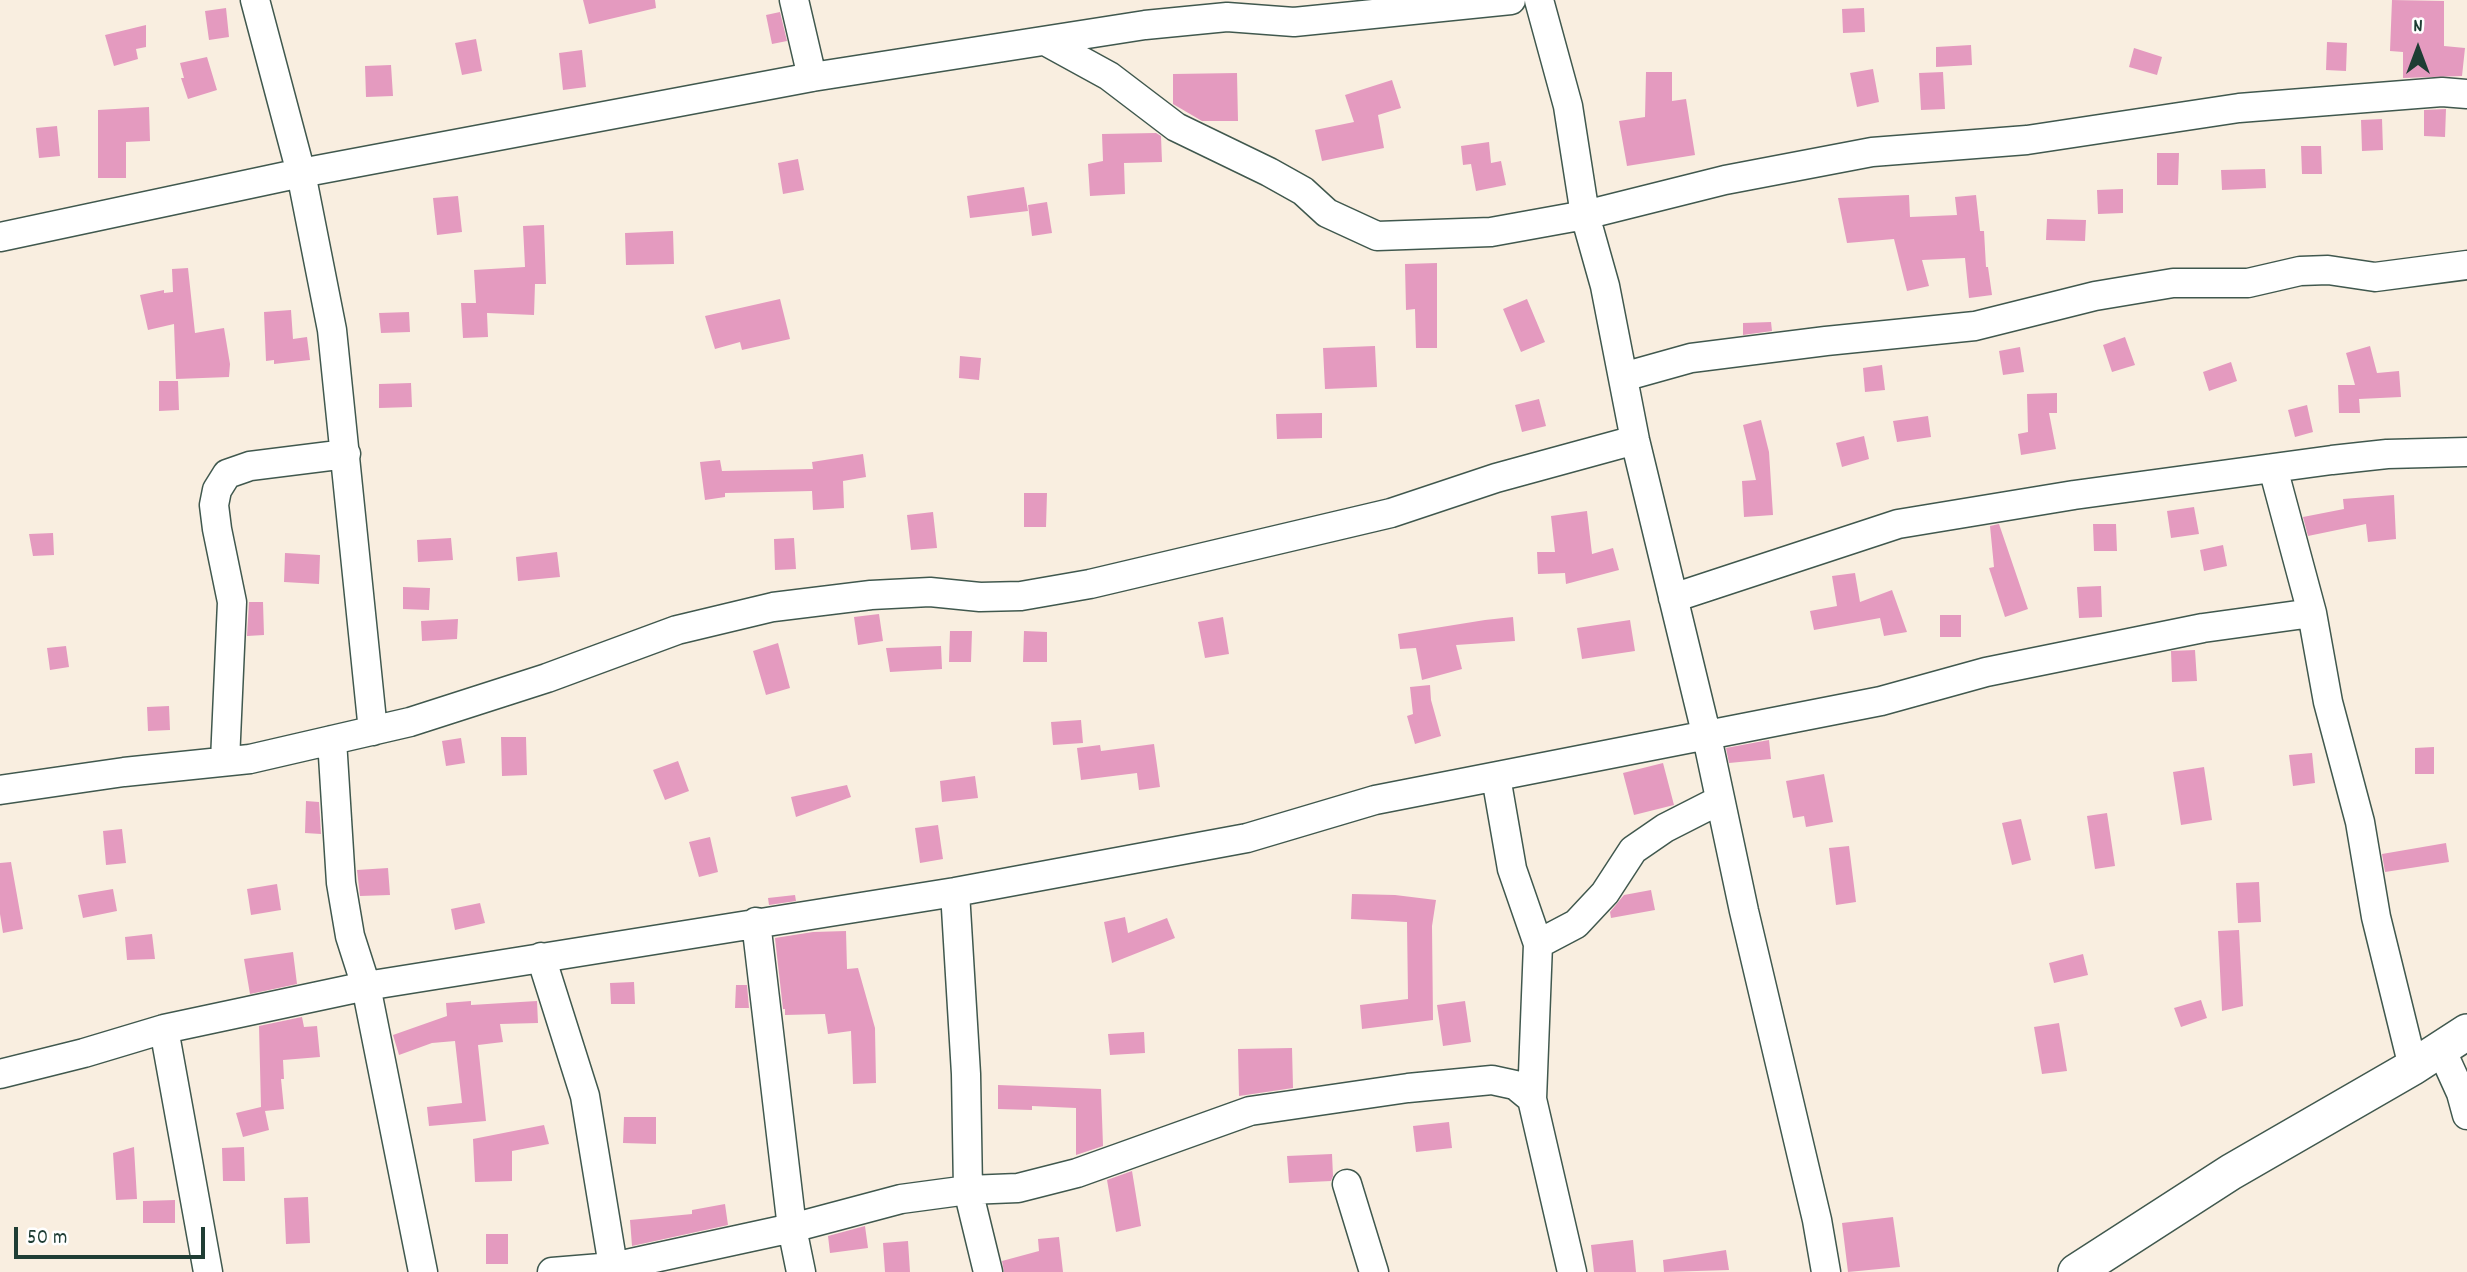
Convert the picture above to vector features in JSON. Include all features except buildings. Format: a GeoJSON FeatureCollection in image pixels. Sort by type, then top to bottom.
{"type":"FeatureCollection","features":[{"type":"Feature","properties":{"kind":"street"},"geometry":{"type":"LineString","coordinates":[[255,0],[301,173],[332,330],[373,731]]}},
{"type":"Feature","properties":{"kind":"street"},"geometry":{"type":"LineString","coordinates":[[794,0],[812,77]]}},
{"type":"Feature","properties":{"kind":"street"},"geometry":{"type":"LineString","coordinates":[[0,237],[301,173],[812,77],[1145,25],[1227,17],[1294,22],[1511,0]]}},
{"type":"Feature","properties":{"kind":"street"},"geometry":{"type":"LineString","coordinates":[[1539,0],[1568,106],[1585,215],[1605,286],[1635,440],[1707,737],[1744,911],[1817,1220],[1826,1272]]}},
{"type":"Feature","properties":{"kind":"street"},"geometry":{"type":"LineString","coordinates":[[1047,42],[1109,76],[1176,127],[1269,172],[1303,191],[1327,213],[1377,236],[1491,232],[1585,215],[1725,180],[1872,152],[2027,140],[2239,108],[2442,92],[2467,94]]}},
{"type":"Feature","properties":{"kind":"street"},"geometry":{"type":"LineString","coordinates":[[1623,377],[1704,356],[1975,327],[2095,296],[2173,283],[2248,283],[2300,271],[2328,270],[2375,277],[2467,265]]}},
{"type":"Feature","properties":{"kind":"street"},"geometry":{"type":"LineString","coordinates":[[0,790],[124,772],[250,759],[373,731],[410,722],[534,682],[677,630],[773,607],[871,595],[930,592],[980,597],[1021,596],[1090,584],[1391,513],[1496,478],[1635,440]]}},
{"type":"Feature","properties":{"kind":"street"},"geometry":{"type":"LineString","coordinates":[[1673,598],[1898,524],[2074,495],[2273,468],[2387,454],[2467,452]]}},
{"type":"Feature","properties":{"kind":"street"},"geometry":{"type":"LineString","coordinates":[[225,761],[232,602],[217,529],[214,505],[216,490],[227,474],[250,466],[345,454]]}},
{"type":"Feature","properties":{"kind":"street"},"geometry":{"type":"LineString","coordinates":[[2273,468],[2312,613],[2328,702],[2360,822],[2376,917],[2461,1093],[2467,1115]]}},
{"type":"Feature","properties":{"kind":"street"},"geometry":{"type":"LineString","coordinates":[[0,1074],[164,1029],[366,986],[955,892],[1247,838],[1375,800],[1881,701],[1986,672],[2203,628],[2312,613]]}},
{"type":"Feature","properties":{"kind":"street"},"geometry":{"type":"LineString","coordinates":[[332,740],[341,883],[350,936],[366,986],[423,1272]]}},
{"type":"Feature","properties":{"kind":"street"},"geometry":{"type":"LineString","coordinates":[[1496,777],[1512,869],[1538,944],[1532,1099],[1572,1272]]}},
{"type":"Feature","properties":{"kind":"street"},"geometry":{"type":"LineString","coordinates":[[1538,944],[1576,924],[1605,892],[1633,850],[1665,828],[1720,800]]}},
{"type":"Feature","properties":{"kind":"street"},"geometry":{"type":"LineString","coordinates":[[955,892],[966,1074],[968,1190],[988,1272]]}},
{"type":"Feature","properties":{"kind":"street"},"geometry":{"type":"LineString","coordinates":[[756,922],[792,1228],[801,1272]]}},
{"type":"Feature","properties":{"kind":"street"},"geometry":{"type":"LineString","coordinates":[[541,957],[585,1096],[613,1269]]}},
{"type":"Feature","properties":{"kind":"street"},"geometry":{"type":"LineString","coordinates":[[164,1029],[208,1272]]}},
{"type":"Feature","properties":{"kind":"street"},"geometry":{"type":"LineString","coordinates":[[2076,1272],[2231,1171],[2440,1049]]}},
{"type":"Feature","properties":{"kind":"street"},"geometry":{"type":"LineString","coordinates":[[552,1272],[613,1269],[792,1228],[901,1199],[968,1190],[1018,1188],[1077,1173],[1251,1111],[1408,1088],[1492,1080],[1515,1085],[1532,1099]]}},
{"type":"Feature","properties":{"kind":"street"},"geometry":{"type":"LineString","coordinates":[[1347,1184],[1374,1272]]}}]}
